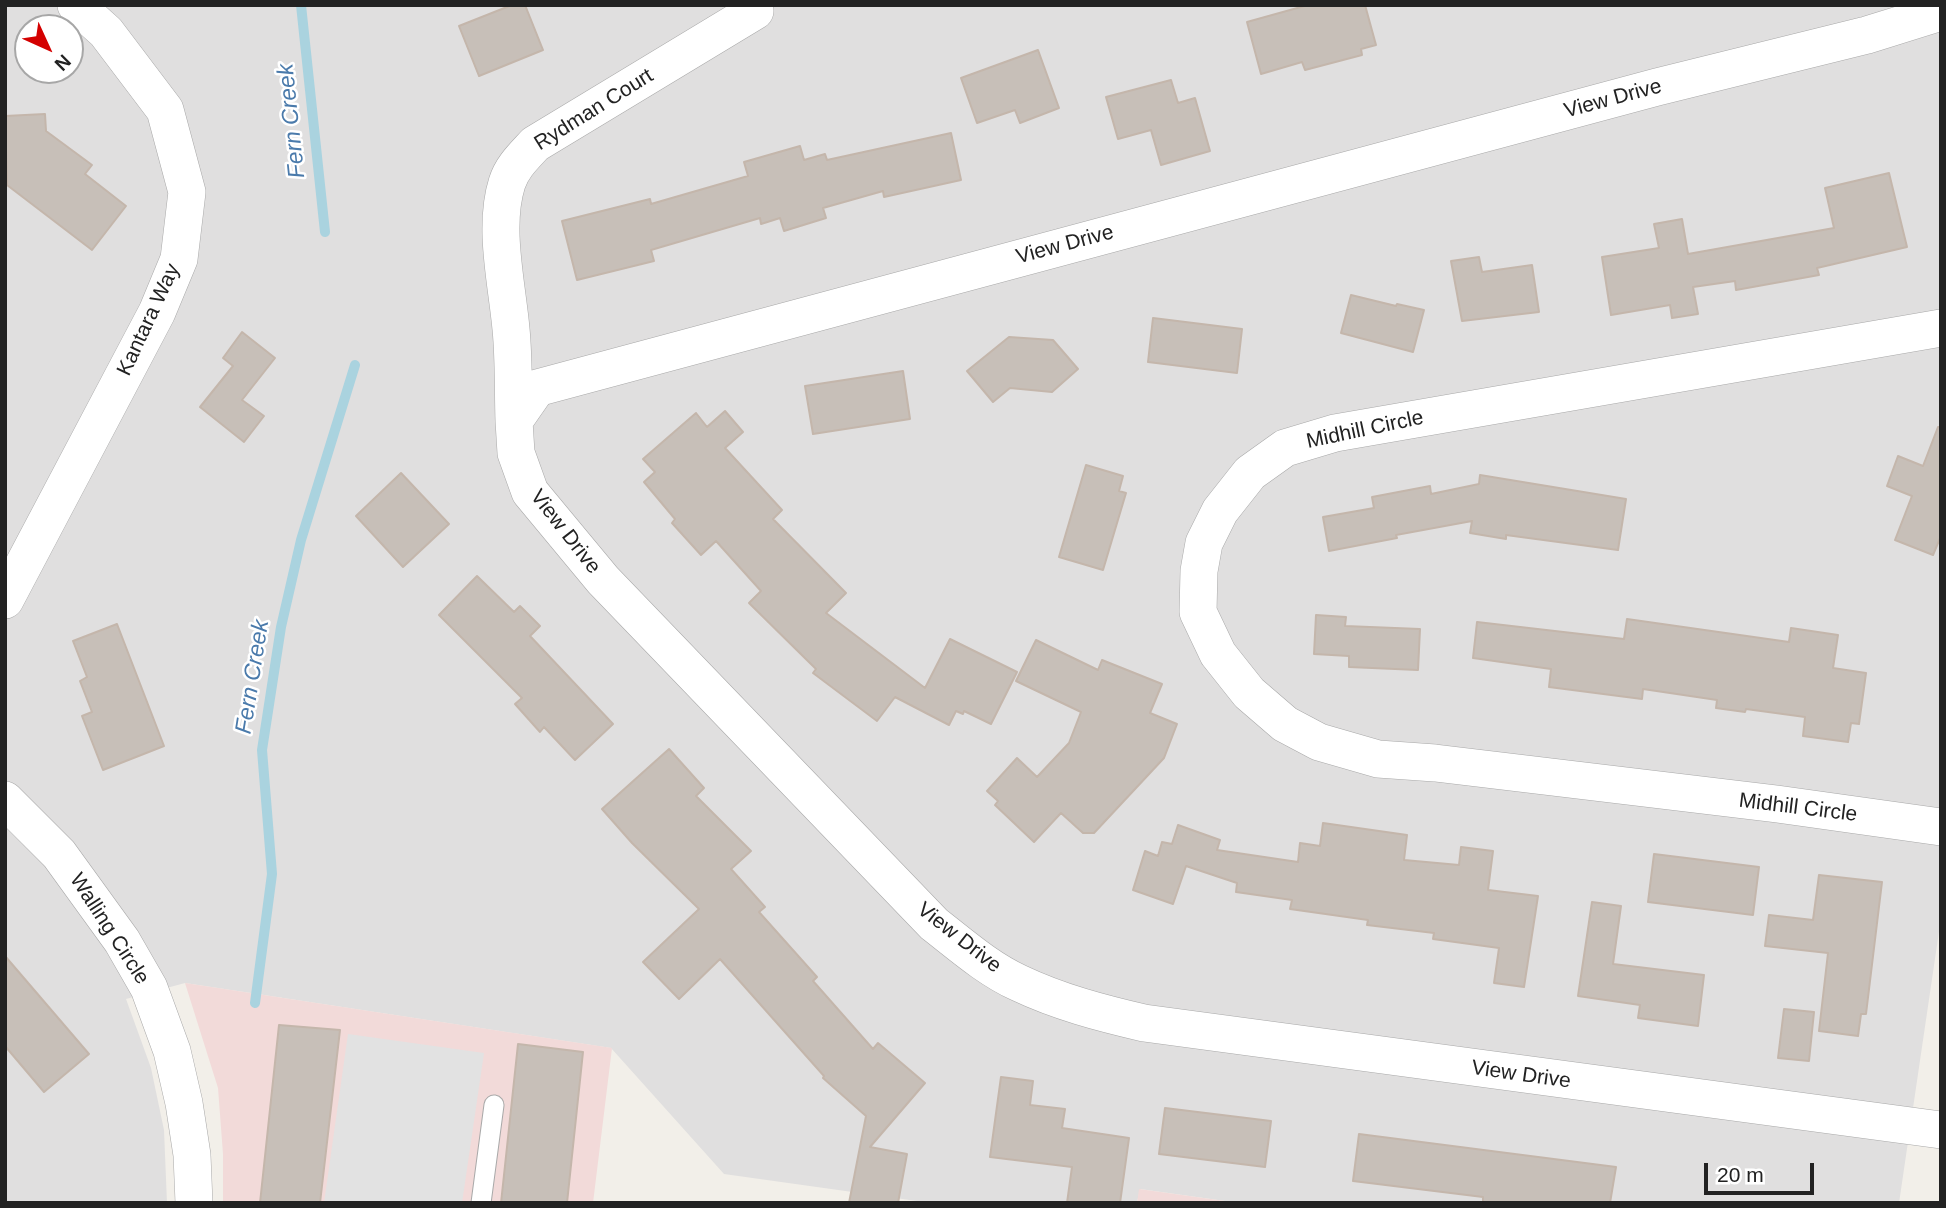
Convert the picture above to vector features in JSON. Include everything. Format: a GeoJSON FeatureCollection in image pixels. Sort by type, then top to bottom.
{"type":"FeatureCollection","features":[{"type":"Feature","properties":{"kind":"street","name":"Kantara Way"},"geometry":{"type":"LineString","coordinates":[[5,600],[157,313],[179,259],[187,192],[165,110],[106,32],[76,5]]}},
{"type":"Feature","properties":{"kind":"street","name":"Rydman Court"},"geometry":{"type":"LineString","coordinates":[[514,421],[511,330],[502,255],[502,217],[506,185],[513,168],[535,144],[755,11]]}},
{"type":"Feature","properties":{"kind":"street","name":"View Drive"},"geometry":{"type":"LineString","coordinates":[[1941,12],[1867,35],[1657,87],[537,388],[514,421],[516,453],[530,492],[603,580],[934,924],[975,956],[1017,983],[1077,1007],[1144,1023],[1941,1130]]}},
{"type":"Feature","properties":{"kind":"street","name":"Midhill Circle"},"geometry":{"type":"LineString","coordinates":[[1941,328],[1335,433],[1285,448],[1250,473],[1220,511],[1204,543],[1199,571],[1198,612],[1218,654],[1249,693],[1285,724],[1319,742],[1378,759],[1435,763],[1941,827]]}},
{"type":"Feature","properties":{"kind":"street","name":"Walling Circle"},"geometry":{"type":"LineString","coordinates":[[5,800],[59,854],[122,942],[149,988],[172,1051],[184,1103],[192,1155],[194,1203]]}},
{"type":"Feature","properties":{"kind":"lane"},"geometry":{"type":"LineString","coordinates":[[481,1203],[494,1105]]}},
{"type":"Feature","properties":{"kind":"shaded area"},"geometry":{"type":"Polygon","coordinates":[[[5,5],[1941,5],[1941,918],[1899,1203],[1239,1203],[1140,1189],[1137,1203],[931,1203],[724,1174],[611,1048],[185,983],[126,999],[151,1068],[164,1130],[167,1203],[5,1203],[5,5]]]}},
{"type":"Feature","properties":{"kind":"shaded area"},"geometry":{"type":"Polygon","coordinates":[[[185,983],[612,1048],[593,1203],[223,1203],[223,1154],[218,1088],[185,983]]]}},
{"type":"Feature","properties":{"kind":"shaded area"},"geometry":{"type":"Polygon","coordinates":[[[348,1034],[484,1053],[462,1203],[324,1203],[348,1034]]]}},
{"type":"Feature","properties":{"kind":"shaded area"},"geometry":{"type":"Polygon","coordinates":[[[1139,1189],[1239,1203],[1137,1203],[1139,1189]]]}},
{"type":"Feature","properties":{"kind":"building"},"geometry":{"type":"Polygon","coordinates":[[[512,5],[525,5],[543,50],[479,76],[459,26],[512,5]]]}},
{"type":"Feature","properties":{"kind":"building"},"geometry":{"type":"Polygon","coordinates":[[[1308,5],[1365,5],[1376,45],[1361,49],[1362,55],[1305,70],[1302,62],[1261,74],[1247,22],[1308,5]]]}},
{"type":"Feature","properties":{"kind":"building"},"geometry":{"type":"Polygon","coordinates":[[[1038,50],[1059,108],[1020,123],[1015,110],[977,123],[961,78],[1038,50]]]}},
{"type":"Feature","properties":{"kind":"building"},"geometry":{"type":"Polygon","coordinates":[[[1171,80],[1178,103],[1195,98],[1210,151],[1161,165],[1151,130],[1118,139],[1106,97],[1171,80]]]}},
{"type":"Feature","properties":{"kind":"building"},"geometry":{"type":"Polygon","coordinates":[[[45,114],[46,131],[92,165],[85,174],[126,206],[92,250],[7,185],[5,116],[45,114]]]}},
{"type":"Feature","properties":{"kind":"building"},"geometry":{"type":"Polygon","coordinates":[[[951,133],[961,180],[884,197],[883,191],[823,208],[826,218],[784,231],[780,218],[761,224],[760,218],[651,250],[654,261],[577,280],[562,221],[650,199],[651,204],[748,176],[744,162],[800,146],[804,160],[825,154],[827,160],[951,133]]]}},
{"type":"Feature","properties":{"kind":"building"},"geometry":{"type":"Polygon","coordinates":[[[1889,173],[1907,247],[1817,268],[1819,275],[1736,290],[1735,281],[1693,287],[1698,314],[1672,318],[1670,305],[1611,315],[1602,257],[1659,248],[1654,224],[1682,219],[1688,254],[1834,228],[1825,188],[1889,173]]]}},
{"type":"Feature","properties":{"kind":"building"},"geometry":{"type":"Polygon","coordinates":[[[1479,257],[1482,272],[1532,265],[1539,312],[1462,321],[1451,261],[1479,257]]]}},
{"type":"Feature","properties":{"kind":"building"},"geometry":{"type":"Polygon","coordinates":[[[1351,295],[1424,310],[1413,352],[1341,333],[1351,295]]]}},
{"type":"Feature","properties":{"kind":"building"},"geometry":{"type":"Polygon","coordinates":[[[1153,318],[1242,329],[1237,373],[1148,362],[1153,318]]]}},
{"type":"Feature","properties":{"kind":"building"},"geometry":{"type":"Polygon","coordinates":[[[242,332],[275,358],[242,400],[264,416],[244,442],[200,407],[233,366],[223,358],[242,332]]]}},
{"type":"Feature","properties":{"kind":"building"},"geometry":{"type":"Polygon","coordinates":[[[1009,337],[1053,340],[1078,369],[1052,392],[1010,388],[993,402],[967,371],[1009,337]]]}},
{"type":"Feature","properties":{"kind":"building"},"geometry":{"type":"Polygon","coordinates":[[[903,371],[910,419],[813,434],[805,386],[903,371]]]}},
{"type":"Feature","properties":{"kind":"building"},"geometry":{"type":"Polygon","coordinates":[[[725,411],[743,432],[725,448],[782,510],[773,519],[846,593],[826,613],[925,688],[950,639],[1017,672],[991,724],[964,711],[963,714],[956,711],[949,725],[895,697],[877,721],[813,673],[816,669],[749,603],[761,591],[716,541],[701,555],[672,523],[675,519],[644,482],[655,472],[643,459],[696,413],[707,427],[725,411]]]}},
{"type":"Feature","properties":{"kind":"building"},"geometry":{"type":"Polygon","coordinates":[[[1938,427],[1941,427],[1941,536],[1933,555],[1895,540],[1912,496],[1887,486],[1898,456],[1923,466],[1938,427]]]}},
{"type":"Feature","properties":{"kind":"building"},"geometry":{"type":"Polygon","coordinates":[[[1086,465],[1123,476],[1119,491],[1126,493],[1103,570],[1059,557],[1086,465]]]}},
{"type":"Feature","properties":{"kind":"building"},"geometry":{"type":"Polygon","coordinates":[[[401,473],[449,524],[403,567],[356,516],[401,473]]]}},
{"type":"Feature","properties":{"kind":"building"},"geometry":{"type":"Polygon","coordinates":[[[1480,475],[1626,499],[1618,550],[1506,535],[1506,539],[1470,533],[1472,521],[1329,551],[1323,517],[1374,508],[1372,497],[1430,486],[1431,494],[1479,484],[1480,475]]]}},
{"type":"Feature","properties":{"kind":"building"},"geometry":{"type":"Polygon","coordinates":[[[477,576],[514,612],[520,606],[540,626],[530,636],[613,724],[575,760],[544,727],[540,732],[515,704],[522,698],[439,615],[477,576]]]}},
{"type":"Feature","properties":{"kind":"building"},"geometry":{"type":"Polygon","coordinates":[[[1316,615],[1346,617],[1345,626],[1420,629],[1418,670],[1349,667],[1349,656],[1314,654],[1316,615]]]}},
{"type":"Feature","properties":{"kind":"building"},"geometry":{"type":"Polygon","coordinates":[[[1627,619],[1789,642],[1791,628],[1838,635],[1833,668],[1866,673],[1859,724],[1851,723],[1848,742],[1803,736],[1805,717],[1716,708],[1717,700],[1643,689],[1642,699],[1549,687],[1551,669],[1473,658],[1477,622],[1624,639],[1627,619]]]}},
{"type":"Feature","properties":{"kind":"building"},"geometry":{"type":"Polygon","coordinates":[[[117,624],[164,746],[103,770],[82,716],[92,712],[80,681],[87,677],[73,641],[117,624]]]}},
{"type":"Feature","properties":{"kind":"building"},"geometry":{"type":"Polygon","coordinates":[[[1036,640],[1098,670],[1102,660],[1162,684],[1150,713],[1177,724],[1164,758],[1094,833],[1083,833],[1061,813],[1034,842],[995,805],[998,801],[987,791],[1017,758],[1037,777],[1069,743],[1081,712],[1016,681],[1036,640]]]}},
{"type":"Feature","properties":{"kind":"building"},"geometry":{"type":"Polygon","coordinates":[[[669,749],[704,788],[696,796],[751,851],[731,869],[765,907],[759,912],[817,977],[813,981],[873,1049],[878,1043],[925,1083],[870,1147],[907,1154],[898,1203],[849,1203],[866,1116],[823,1078],[720,959],[679,999],[643,962],[699,909],[632,843],[602,809],[669,749]]]}},
{"type":"Feature","properties":{"kind":"building"},"geometry":{"type":"Polygon","coordinates":[[[1323,823],[1407,835],[1404,860],[1459,865],[1461,847],[1493,851],[1488,890],[1538,896],[1524,987],[1494,983],[1499,948],[1433,939],[1434,933],[1367,925],[1368,920],[1290,909],[1292,900],[1236,892],[1237,883],[1186,866],[1173,904],[1133,890],[1145,851],[1158,856],[1162,842],[1172,844],[1178,825],[1220,840],[1217,850],[1298,862],[1300,843],[1320,846],[1323,823]]]}},
{"type":"Feature","properties":{"kind":"building"},"geometry":{"type":"Polygon","coordinates":[[[1654,854],[1759,867],[1753,915],[1648,902],[1654,854]]]}},
{"type":"Feature","properties":{"kind":"building"},"geometry":{"type":"Polygon","coordinates":[[[1819,875],[1882,882],[1866,1014],[1861,1014],[1858,1036],[1819,1031],[1828,953],[1765,946],[1769,915],[1813,920],[1819,875]]]}},
{"type":"Feature","properties":{"kind":"building"},"geometry":{"type":"Polygon","coordinates":[[[1592,902],[1621,906],[1613,964],[1704,975],[1698,1026],[1638,1018],[1640,1005],[1578,996],[1592,902]]]}},
{"type":"Feature","properties":{"kind":"building"},"geometry":{"type":"Polygon","coordinates":[[[5,956],[89,1054],[44,1092],[5,1046],[5,956]]]}},
{"type":"Feature","properties":{"kind":"building"},"geometry":{"type":"Polygon","coordinates":[[[1784,1009],[1814,1012],[1809,1061],[1778,1058],[1784,1009]]]}},
{"type":"Feature","properties":{"kind":"building"},"geometry":{"type":"Polygon","coordinates":[[[279,1025],[340,1030],[320,1203],[260,1203],[279,1025]]]}},
{"type":"Feature","properties":{"kind":"building"},"geometry":{"type":"Polygon","coordinates":[[[518,1044],[583,1052],[567,1203],[501,1203],[518,1044]]]}},
{"type":"Feature","properties":{"kind":"building"},"geometry":{"type":"Polygon","coordinates":[[[1001,1077],[1033,1081],[1030,1105],[1065,1109],[1062,1128],[1129,1138],[1120,1203],[1067,1203],[1072,1167],[990,1157],[1001,1077]]]}},
{"type":"Feature","properties":{"kind":"building"},"geometry":{"type":"Polygon","coordinates":[[[1165,1108],[1271,1121],[1265,1167],[1159,1154],[1165,1108]]]}},
{"type":"Feature","properties":{"kind":"building"},"geometry":{"type":"Polygon","coordinates":[[[1359,1134],[1616,1167],[1610,1203],[1483,1203],[1483,1197],[1353,1181],[1359,1134]]]}},
{"type":"Feature","properties":{"kind":"waterway","name":"Fern Creek"},"geometry":{"type":"LineString","coordinates":[[301,5],[325,232]]}},
{"type":"Feature","properties":{"kind":"waterway","name":"Fern Creek"},"geometry":{"type":"LineString","coordinates":[[255,1003],[272,874],[262,750],[281,627],[301,540],[355,365]]}}]}
